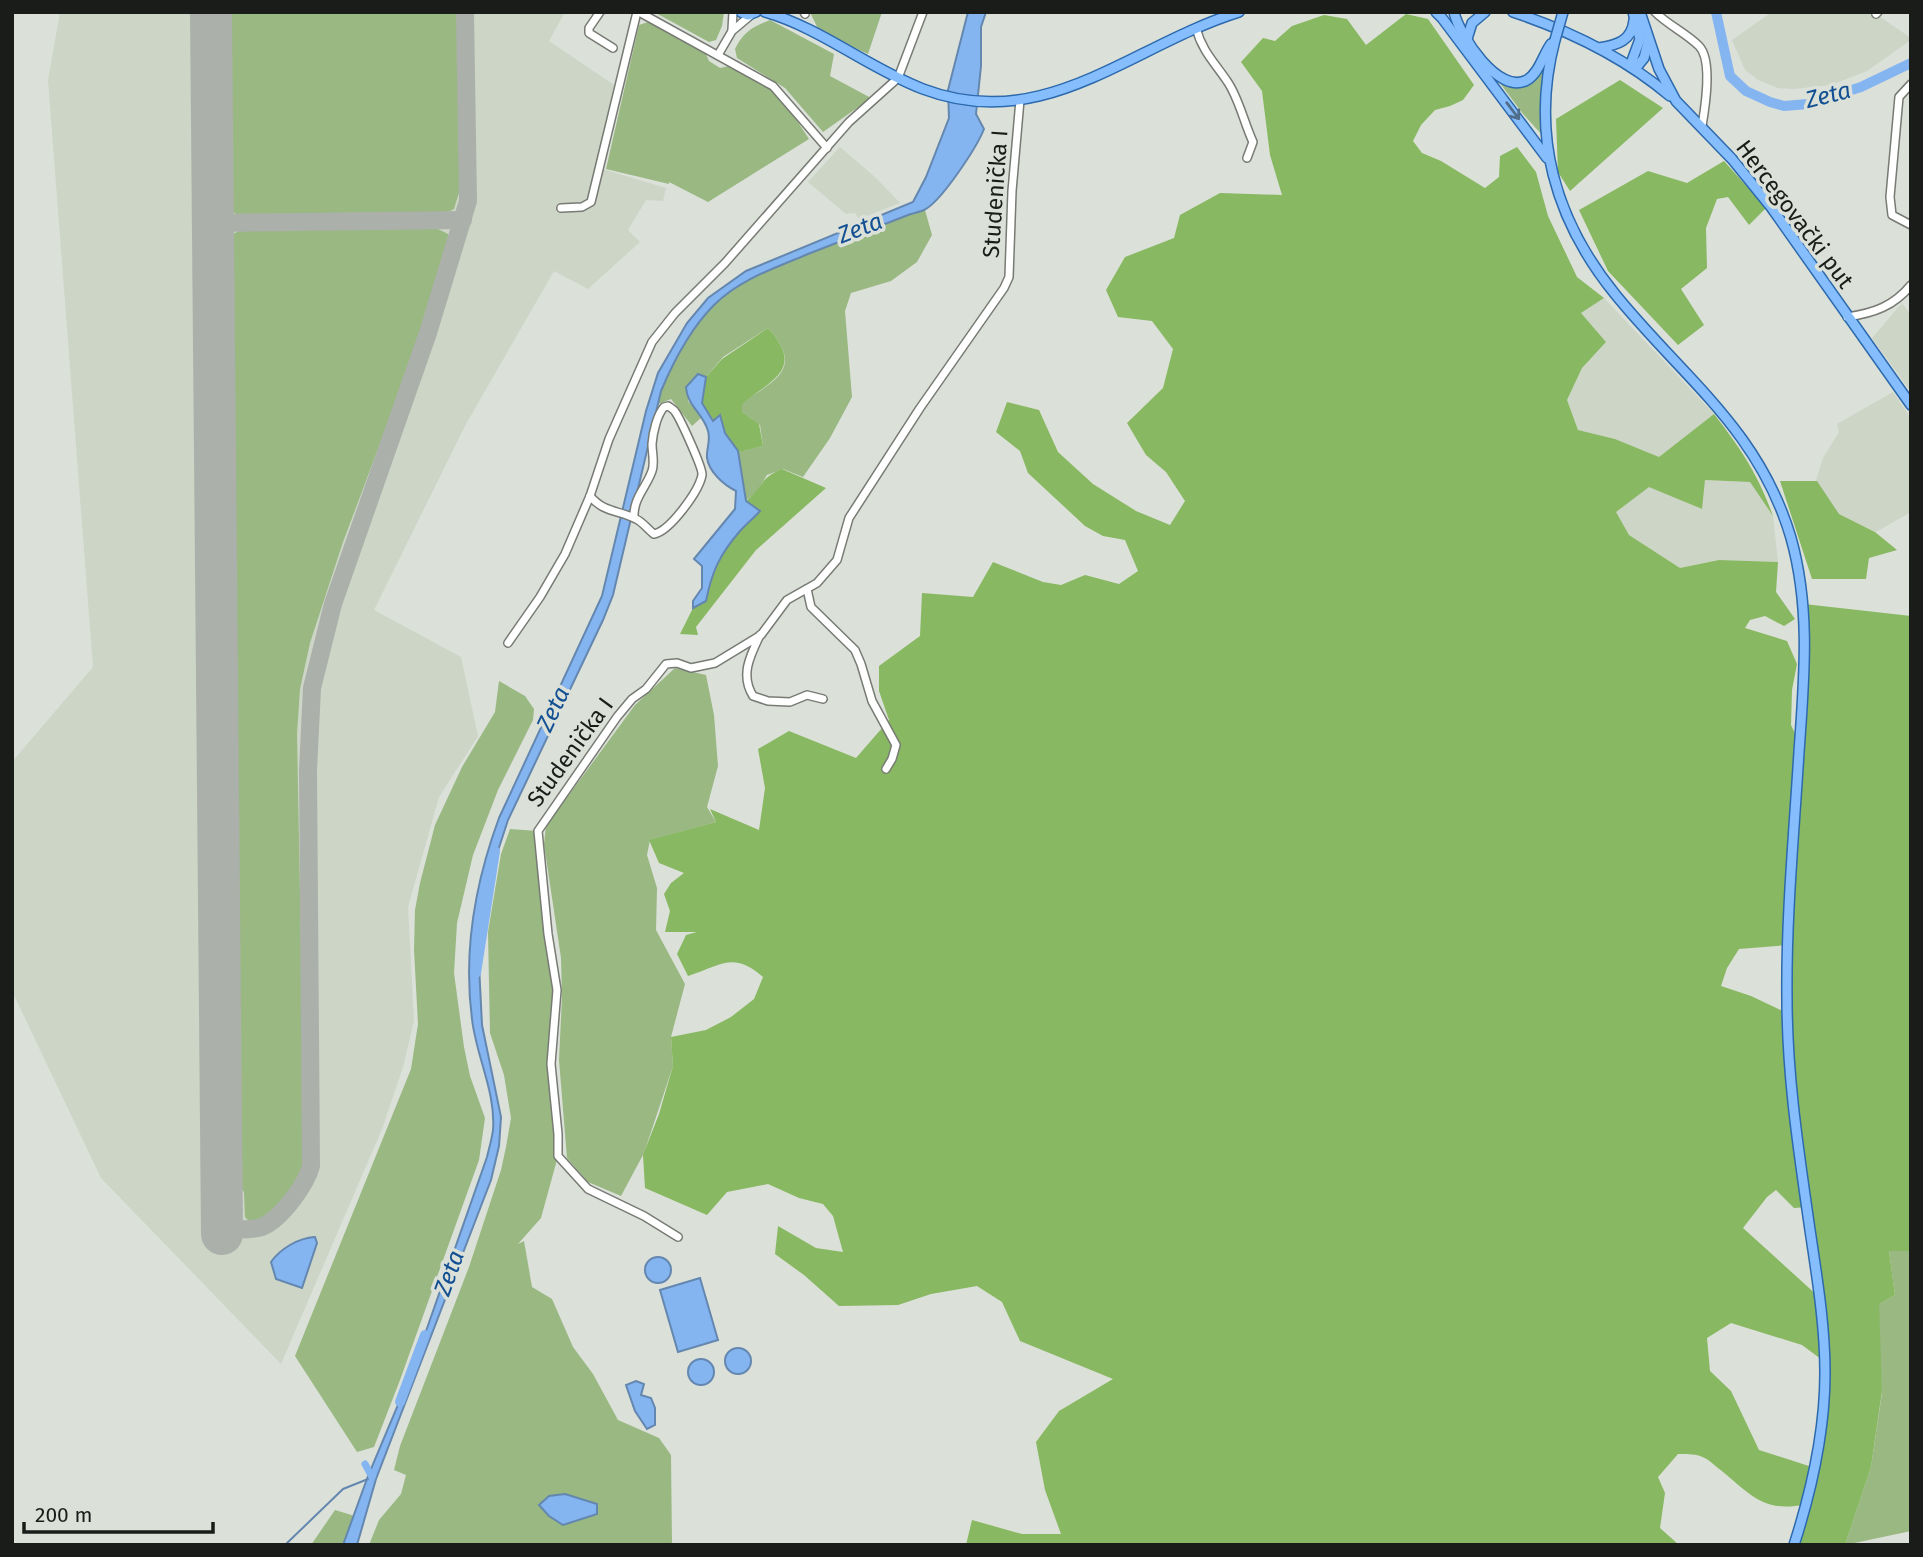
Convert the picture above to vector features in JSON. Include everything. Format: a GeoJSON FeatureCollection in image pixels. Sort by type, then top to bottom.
{"type":"FeatureCollection","features":[{"type":"Feature","properties":{"kind":"main road"},"geometry":{"type":"LineString","coordinates":[[765,12],[783,15],[898,78],[935,93],[969,101],[1003,102],[1046,96],[1072,87],[1196,28],[1239,12]]}},
{"type":"Feature","properties":{"kind":"main road"},"geometry":{"type":"LineString","coordinates":[[1454,12],[1467,40],[1497,76],[1514,83],[1532,76],[1555,40]]}},
{"type":"Feature","properties":{"kind":"main road"},"geometry":{"type":"LineString","coordinates":[[1467,40],[1472,23],[1485,12]]}},
{"type":"Feature","properties":{"kind":"main road"},"geometry":{"type":"LineString","coordinates":[[1513,12],[1599,48],[1633,68],[1676,102]]}},
{"type":"Feature","properties":{"kind":"main road"},"geometry":{"type":"LineString","coordinates":[[1563,12],[1555,40],[1545,99],[1545,129],[1550,162],[1569,219],[1599,273],[1726,416],[1756,457],[1782,512],[1799,573],[1805,646],[1789,904],[1787,1009],[1793,1103],[1820,1297],[1825,1373],[1818,1454],[1794,1545]]}},
{"type":"Feature","properties":{"kind":"main road"},"geometry":{"type":"LineString","coordinates":[[1441,14],[1550,162]]}},
{"type":"Feature","properties":{"kind":"main road"},"geometry":{"type":"LineString","coordinates":[[1599,48],[1615,45],[1626,39],[1633,30],[1636,14]]}},
{"type":"Feature","properties":{"kind":"main road"},"geometry":{"type":"LineString","coordinates":[[1636,14],[1648,37],[1660,72],[1676,102]]}},
{"type":"Feature","properties":{"kind":"main road"},"geometry":{"type":"LineString","coordinates":[[1633,68],[1640,39],[1636,14]]}},
{"type":"Feature","properties":{"kind":"main road"},"geometry":{"type":"LineString","coordinates":[[1633,68],[1644,58],[1648,37]]}},
{"type":"Feature","properties":{"kind":"main road","name":"Hercegovački put"},"geometry":{"type":"LineString","coordinates":[[1676,102],[1702,127],[1771,207],[1911,405]]}},
{"type":"Feature","properties":{"kind":"street"},"geometry":{"type":"LineString","coordinates":[[600,12],[589,28],[589,33],[613,48]]}},
{"type":"Feature","properties":{"kind":"street"},"geometry":{"type":"LineString","coordinates":[[561,208],[582,207],[591,202],[638,12],[773,86],[827,148]]}},
{"type":"Feature","properties":{"kind":"street"},"geometry":{"type":"LineString","coordinates":[[732,31],[733,12]]}},
{"type":"Feature","properties":{"kind":"street"},"geometry":{"type":"LineString","coordinates":[[508,643],[534,608],[553,575],[590,496],[602,458],[652,342],[675,313],[734,253],[849,122],[898,78],[923,12]]}},
{"type":"Feature","properties":{"kind":"street"},"geometry":{"type":"LineString","coordinates":[[1655,12],[1700,47],[1706,55],[1706,103],[1702,127]]}},
{"type":"Feature","properties":{"kind":"street"},"geometry":{"type":"LineString","coordinates":[[718,55],[732,31],[749,13]]}},
{"type":"Feature","properties":{"kind":"street"},"geometry":{"type":"LineString","coordinates":[[1196,28],[1216,69],[1228,81],[1253,142],[1248,158]]}},
{"type":"Feature","properties":{"kind":"street"},"geometry":{"type":"LineString","coordinates":[[1911,84],[1899,97],[1890,197],[1892,215],[1911,225]]}},
{"type":"Feature","properties":{"kind":"street","name":"Studenička I"},"geometry":{"type":"LineString","coordinates":[[678,1237],[644,1216],[588,1189],[558,1156],[551,1064],[557,990],[548,934],[538,831],[617,718],[666,664],[677,663],[691,668],[715,663],[761,635],[787,600],[817,583],[837,560],[849,518],[1009,277],[1012,191],[1020,100]]}},
{"type":"Feature","properties":{"kind":"street"},"geometry":{"type":"LineString","coordinates":[[1847,317],[1868,314],[1888,306],[1896,302],[1911,285]]}},
{"type":"Feature","properties":{"kind":"street"},"geometry":{"type":"LineString","coordinates":[[590,496],[597,504],[633,517],[650,532],[658,534],[691,498],[702,475],[700,461],[676,413],[668,406],[660,413],[652,443],[653,469],[640,491],[633,517]]}},
{"type":"Feature","properties":{"kind":"street"},"geometry":{"type":"LineString","coordinates":[[807,589],[811,607],[855,650],[872,701],[896,745],[886,769]]}},
{"type":"Feature","properties":{"kind":"street"},"geometry":{"type":"LineString","coordinates":[[761,635],[746,665],[748,684],[753,696],[768,701],[790,702],[807,695],[823,699]]}},
{"type":"Feature","properties":{"kind":"shaded area"},"geometry":{"type":"Polygon","coordinates":[[[60,12],[565,12],[549,41],[614,85],[596,167],[666,188],[663,201],[646,200],[628,230],[640,242],[588,289],[554,271],[466,424],[374,610],[461,657],[478,736],[439,797],[408,907],[414,1021],[403,1067],[382,1129],[281,1364],[101,1178],[12,991],[12,762],[93,667],[48,80],[60,12]]]}},
{"type":"Feature","properties":{"kind":"shaded area"},"geometry":{"type":"Polygon","coordinates":[[[1772,12],[1873,12],[1911,40],[1867,71],[1831,85],[1778,88],[1758,80],[1745,70],[1732,40],[1772,12]]]}},
{"type":"Feature","properties":{"kind":"shaded area"},"geometry":{"type":"Polygon","coordinates":[[[840,147],[900,203],[859,219],[855,213],[846,214],[808,182],[840,147]]]}},
{"type":"Feature","properties":{"kind":"shaded area"},"geometry":{"type":"Polygon","coordinates":[[[1604,298],[1714,414],[1659,457],[1615,439],[1578,430],[1567,400],[1582,368],[1606,342],[1581,313],[1604,298]]]}},
{"type":"Feature","properties":{"kind":"shaded area"},"geometry":{"type":"Polygon","coordinates":[[[1902,303],[1911,315],[1911,387],[1908,388],[1872,338],[1902,303]]]}},
{"type":"Feature","properties":{"kind":"shaded area"},"geometry":{"type":"Polygon","coordinates":[[[1893,392],[1911,418],[1911,512],[1876,532],[1839,514],[1816,480],[1823,458],[1839,432],[1837,424],[1893,392]]]}},
{"type":"Feature","properties":{"kind":"shaded area"},"geometry":{"type":"Polygon","coordinates":[[[1705,480],[1750,482],[1773,516],[1778,562],[1719,560],[1680,568],[1629,535],[1615,512],[1649,486],[1701,509],[1705,480]]]}},
{"type":"Feature","properties":{"kind":"green space"},"geometry":{"type":"Polygon","coordinates":[[[226,12],[458,12],[461,186],[454,209],[446,213],[238,215],[231,211],[228,204],[226,12]]]}},
{"type":"Feature","properties":{"kind":"green space"},"geometry":{"type":"Polygon","coordinates":[[[654,12],[724,12],[716,40],[709,42],[654,12]]]}},
{"type":"Feature","properties":{"kind":"green space"},"geometry":{"type":"Polygon","coordinates":[[[810,12],[882,12],[868,54],[819,31],[810,12]]]}},
{"type":"Feature","properties":{"kind":"green space"},"geometry":{"type":"Polygon","coordinates":[[[1406,14],[1428,19],[1474,85],[1463,100],[1435,110],[1421,125],[1413,141],[1422,153],[1441,161],[1485,188],[1499,177],[1500,156],[1517,147],[1536,172],[1548,216],[1577,277],[1604,298],[1581,313],[1606,342],[1582,368],[1567,400],[1578,430],[1615,439],[1659,457],[1714,414],[1748,462],[1773,516],[1750,482],[1705,480],[1702,509],[1649,487],[1616,512],[1629,535],[1680,568],[1719,560],[1778,562],[1776,592],[1795,619],[1784,626],[1765,616],[1750,620],[1745,628],[1787,641],[1797,664],[1792,690],[1791,725],[1799,742],[1804,604],[1911,616],[1911,1251],[1889,1251],[1895,1295],[1879,1304],[1882,1391],[1871,1467],[1845,1545],[1794,1545],[1806,1504],[1767,1504],[1748,1493],[1705,1458],[1678,1454],[1658,1477],[1665,1493],[1660,1528],[1679,1545],[966,1545],[972,1520],[1022,1534],[1061,1534],[1045,1490],[1036,1442],[1059,1411],[1113,1379],[1020,1341],[1002,1302],[977,1286],[931,1294],[898,1305],[839,1306],[775,1254],[778,1226],[816,1248],[843,1252],[833,1216],[823,1204],[799,1198],[768,1184],[727,1192],[707,1215],[645,1188],[643,1155],[673,1066],[671,1037],[706,1030],[731,1017],[754,999],[763,977],[753,969],[735,962],[688,976],[677,954],[686,935],[697,932],[665,932],[670,911],[664,894],[671,883],[684,873],[659,863],[649,840],[716,822],[710,809],[759,830],[765,788],[758,749],[789,731],[856,758],[889,720],[879,691],[879,666],[920,636],[922,593],[973,597],[993,562],[1043,582],[1061,585],[1085,575],[1119,584],[1138,571],[1125,540],[1103,536],[1085,526],[1028,473],[1020,451],[996,432],[1007,402],[1039,410],[1058,452],[1093,484],[1136,511],[1170,525],[1185,501],[1166,472],[1146,455],[1127,423],[1163,388],[1173,349],[1152,321],[1118,317],[1106,290],[1125,257],[1174,238],[1180,215],[1220,193],[1282,195],[1270,155],[1262,91],[1241,62],[1263,38],[1275,41],[1292,26],[1324,15],[1347,19],[1366,45],[1406,14]],[[1788,945],[1739,949],[1727,968],[1721,986],[1751,996],[1787,1013],[1788,945]],[[1776,1190],[1767,1197],[1743,1228],[1819,1297],[1808,1207],[1794,1208],[1776,1190]],[[1731,1323],[1707,1338],[1710,1371],[1731,1391],[1759,1450],[1815,1468],[1825,1362],[1802,1345],[1731,1323]]]}},
{"type":"Feature","properties":{"kind":"green space"},"geometry":{"type":"Polygon","coordinates":[[[770,20],[834,54],[830,76],[871,98],[823,132],[785,88],[737,58],[735,49],[745,34],[770,20]]]}},
{"type":"Feature","properties":{"kind":"green space"},"geometry":{"type":"Polygon","coordinates":[[[1453,20],[1497,72],[1520,83],[1547,57],[1542,94],[1543,136],[1523,114],[1453,20]]]}},
{"type":"Feature","properties":{"kind":"green space"},"geometry":{"type":"Polygon","coordinates":[[[648,22],[705,52],[709,61],[720,68],[729,66],[772,90],[788,107],[809,139],[708,202],[669,182],[606,169],[639,25],[648,22]]]}},
{"type":"Feature","properties":{"kind":"green space"},"geometry":{"type":"Polygon","coordinates":[[[1620,80],[1663,108],[1570,191],[1558,172],[1556,119],[1620,80]]]}},
{"type":"Feature","properties":{"kind":"green space"},"geometry":{"type":"Polygon","coordinates":[[[1724,161],[1766,208],[1749,225],[1728,197],[1717,199],[1706,228],[1707,268],[1681,289],[1704,325],[1678,345],[1608,271],[1579,210],[1648,171],[1687,183],[1724,161]]]}},
{"type":"Feature","properties":{"kind":"green space"},"geometry":{"type":"Polygon","coordinates":[[[925,210],[932,235],[917,262],[891,281],[851,293],[845,311],[852,397],[830,438],[803,477],[783,469],[767,475],[756,493],[745,501],[738,452],[763,446],[760,425],[742,412],[742,403],[781,372],[785,364],[784,354],[768,328],[723,357],[706,377],[698,374],[688,401],[702,417],[692,426],[671,399],[658,404],[669,372],[685,340],[719,300],[749,279],[908,214],[925,210]]]}},
{"type":"Feature","properties":{"kind":"green space"},"geometry":{"type":"Polygon","coordinates":[[[436,228],[448,234],[447,251],[422,332],[343,542],[310,643],[300,689],[297,734],[305,1157],[303,1166],[285,1198],[267,1215],[250,1222],[245,1217],[244,1192],[235,1180],[228,244],[233,234],[241,230],[436,228]]]}},
{"type":"Feature","properties":{"kind":"green space"},"geometry":{"type":"Polygon","coordinates":[[[768,328],[779,342],[784,363],[774,380],[742,404],[742,412],[759,424],[763,446],[739,452],[725,433],[720,416],[714,421],[702,403],[706,377],[722,359],[768,328]]]}},
{"type":"Feature","properties":{"kind":"green space"},"geometry":{"type":"Polygon","coordinates":[[[782,469],[826,488],[756,550],[696,627],[698,635],[680,634],[693,608],[706,600],[717,565],[728,545],[754,518],[754,506],[746,501],[765,479],[782,469]]]}},
{"type":"Feature","properties":{"kind":"green space"},"geometry":{"type":"Polygon","coordinates":[[[1780,481],[1817,481],[1839,514],[1875,532],[1897,550],[1869,558],[1866,579],[1812,579],[1780,481]]]}},
{"type":"Feature","properties":{"kind":"green space"},"geometry":{"type":"Polygon","coordinates":[[[675,668],[706,675],[714,715],[718,766],[707,807],[716,822],[650,840],[647,855],[657,888],[656,930],[685,984],[671,1037],[673,1066],[644,1153],[621,1196],[588,1182],[567,1158],[559,1060],[561,958],[544,844],[546,826],[635,705],[675,668]]]}},
{"type":"Feature","properties":{"kind":"green space"},"geometry":{"type":"Polygon","coordinates":[[[499,681],[525,696],[534,709],[533,720],[498,790],[473,855],[457,923],[454,973],[464,1047],[470,1076],[485,1118],[479,1160],[374,1447],[357,1452],[295,1356],[411,1069],[418,1024],[414,950],[415,910],[420,883],[435,825],[462,767],[495,712],[499,681]]]}},
{"type":"Feature","properties":{"kind":"green space"},"geometry":{"type":"Polygon","coordinates":[[[510,829],[538,831],[557,991],[551,1065],[558,1156],[541,1218],[518,1244],[524,1241],[532,1287],[552,1299],[573,1347],[593,1374],[618,1420],[659,1438],[671,1455],[672,1545],[369,1545],[379,1520],[401,1494],[406,1475],[394,1470],[400,1446],[469,1267],[506,1147],[511,1118],[504,1075],[490,1033],[488,932],[501,854],[510,829]]]}},
{"type":"Feature","properties":{"kind":"green space"},"geometry":{"type":"Polygon","coordinates":[[[1889,1251],[1911,1251],[1911,1531],[1845,1545],[1871,1467],[1882,1393],[1877,1305],[1895,1295],[1889,1251]]]}},
{"type":"Feature","properties":{"kind":"green space"},"geometry":{"type":"Polygon","coordinates":[[[335,1510],[358,1517],[344,1545],[311,1545],[335,1510]]]}},
{"type":"Feature","properties":{"kind":"water"},"geometry":{"type":"Polygon","coordinates":[[[968,12],[986,12],[981,27],[981,66],[976,114],[984,129],[949,186],[924,210],[783,264],[735,288],[714,305],[697,324],[677,356],[661,391],[613,595],[508,820],[489,878],[478,945],[482,1025],[501,1117],[499,1146],[491,1180],[376,1479],[357,1545],[343,1545],[368,1476],[411,1374],[492,1137],[492,1102],[474,1033],[469,968],[473,917],[483,867],[499,818],[602,596],[646,411],[658,373],[687,323],[708,298],[746,271],[913,202],[926,177],[949,118],[948,90],[968,12]]]}},
{"type":"Feature","properties":{"kind":"water"},"geometry":{"type":"Polygon","coordinates":[[[698,374],[706,377],[702,403],[713,421],[720,415],[725,433],[738,451],[746,501],[760,511],[722,555],[706,601],[693,608],[693,601],[702,588],[702,566],[694,559],[735,509],[736,491],[718,477],[708,463],[708,431],[689,399],[686,387],[698,374]]]}},
{"type":"Feature","properties":{"kind":"water"},"geometry":{"type":"Polygon","coordinates":[[[315,1237],[317,1243],[302,1288],[276,1279],[271,1262],[275,1257],[296,1242],[315,1237]]]}},
{"type":"Feature","properties":{"kind":"water"},"geometry":{"type":"Polygon","coordinates":[[[658,1257],[667,1261],[671,1270],[667,1279],[658,1283],[649,1279],[645,1270],[649,1261],[658,1257]]]}},
{"type":"Feature","properties":{"kind":"water"},"geometry":{"type":"Polygon","coordinates":[[[700,1278],[718,1340],[678,1352],[660,1290],[700,1278]]]}},
{"type":"Feature","properties":{"kind":"water"},"geometry":{"type":"Polygon","coordinates":[[[738,1348],[747,1352],[751,1361],[747,1370],[738,1374],[729,1370],[725,1361],[729,1352],[738,1348]]]}},
{"type":"Feature","properties":{"kind":"water"},"geometry":{"type":"Polygon","coordinates":[[[701,1359],[710,1363],[714,1372],[710,1381],[701,1385],[692,1381],[688,1372],[692,1363],[701,1359]]]}},
{"type":"Feature","properties":{"kind":"water"},"geometry":{"type":"Polygon","coordinates":[[[636,1381],[644,1384],[641,1395],[651,1398],[655,1408],[655,1425],[647,1429],[635,1411],[626,1385],[636,1381]]]}},
{"type":"Feature","properties":{"kind":"water"},"geometry":{"type":"Polygon","coordinates":[[[565,1494],[597,1504],[597,1514],[563,1525],[539,1505],[549,1496],[565,1494]]]}},
{"type":"Feature","properties":{"kind":"waterway","name":"Zeta"},"geometry":{"type":"LineString","coordinates":[[1716,12],[1730,76],[1746,91],[1784,106],[1808,104],[1861,87],[1911,63]]}},
{"type":"Feature","properties":{"kind":"waterway","name":"Zeta"},"geometry":{"type":"LineString","coordinates":[[476,973],[495,851]]}},
{"type":"Feature","properties":{"kind":"waterway","name":"Zeta"},"geometry":{"type":"LineString","coordinates":[[400,1402],[425,1335]]}},
{"type":"Feature","properties":{"kind":"waterway"},"geometry":{"type":"LineString","coordinates":[[365,1464],[372,1477]]}},
{"type":"Feature","properties":{"kind":"waterway"},"geometry":{"type":"LineString","coordinates":[[285,1545],[343,1489],[368,1479]]}},
{"type":"Feature","properties":{"kind":"taxiway"},"geometry":{"type":"LineString","coordinates":[[222,1229],[252,1229],[269,1223],[292,1201],[311,1166],[308,770],[312,688],[333,604],[428,333],[468,201],[465,12]]}},
{"type":"Feature","properties":{"kind":"taxiway"},"geometry":{"type":"LineString","coordinates":[[214,223],[463,220]]}},
{"type":"Feature","properties":{"kind":"runway"},"geometry":{"type":"LineString","coordinates":[[211,12],[222,1234]]}}]}
